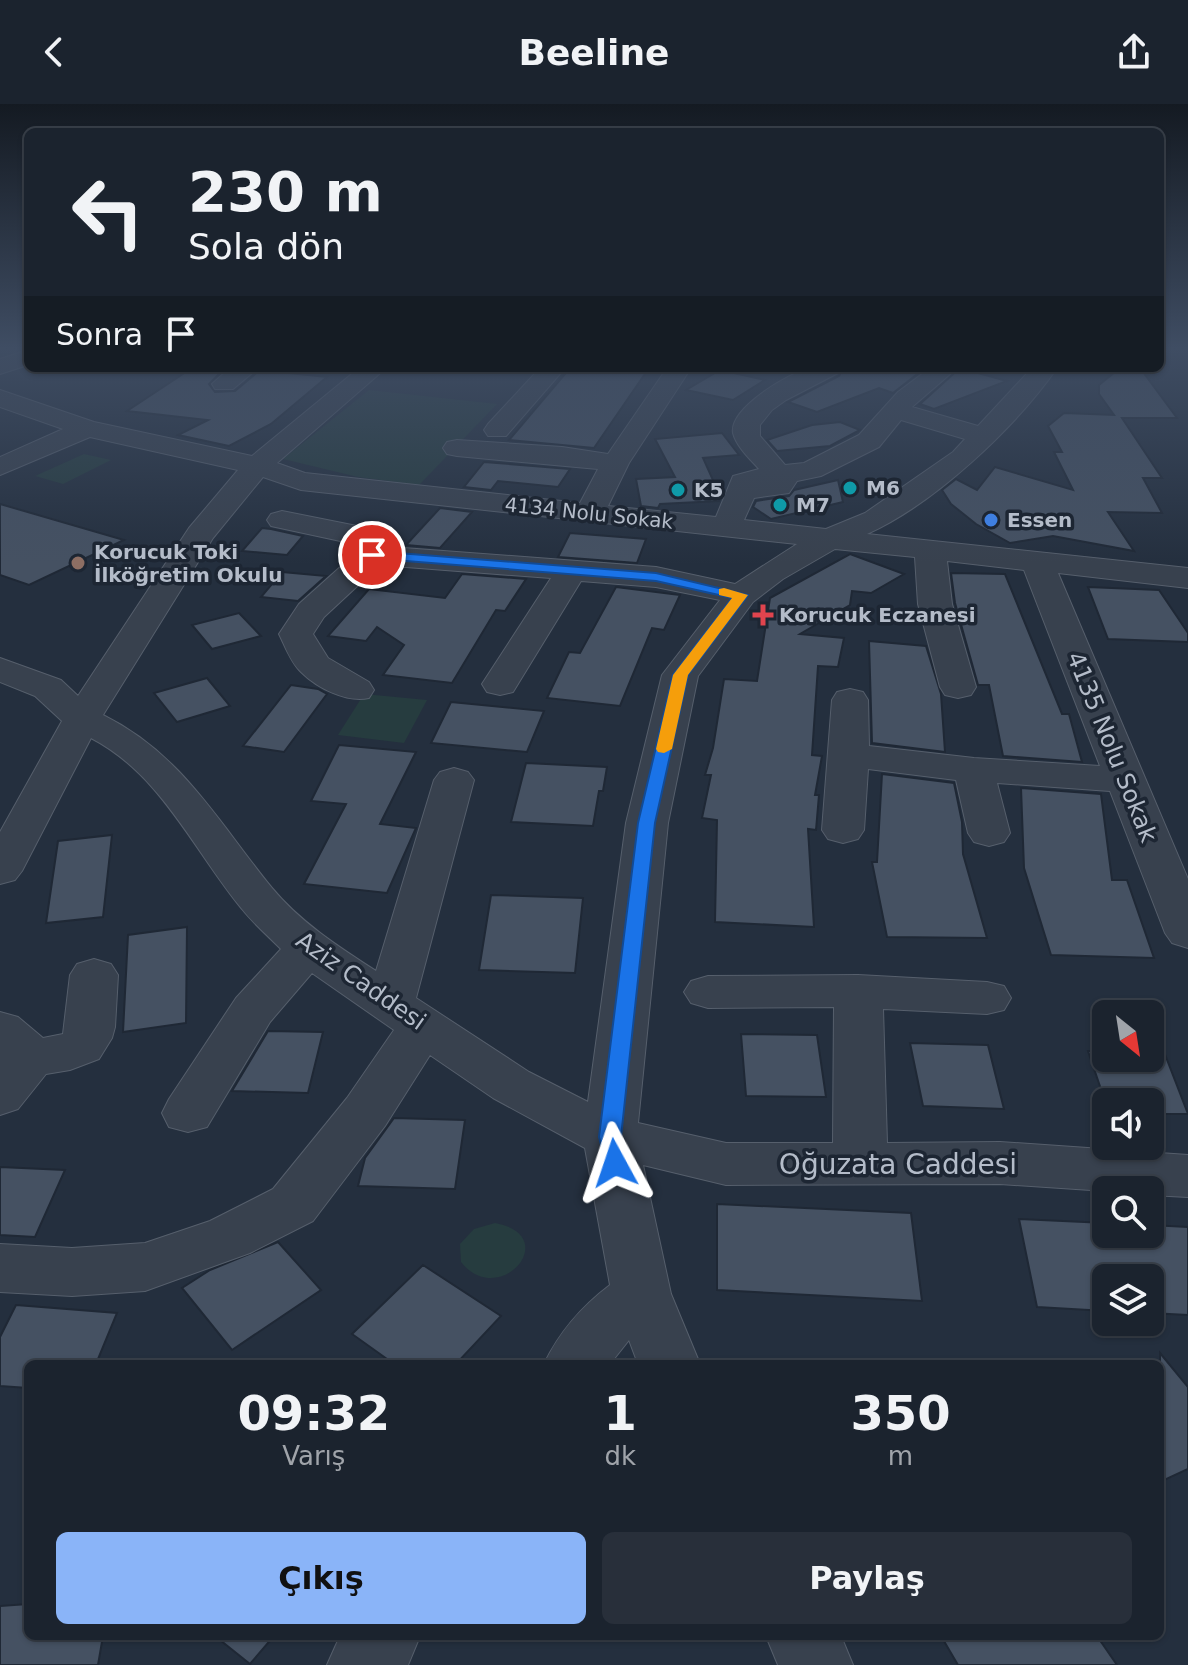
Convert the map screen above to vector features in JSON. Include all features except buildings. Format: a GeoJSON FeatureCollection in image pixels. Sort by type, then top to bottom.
{"type":"FeatureCollection","features":[{"type":"Feature","properties":{"kind":"street","name":"4134 Nolu Sokak"},"geometry":{"type":"LineString","coordinates":[[60,419],[87,428],[257,466],[301,481],[1188,578]]}},
{"type":"Feature","properties":{"kind":"street"},"geometry":{"type":"LineString","coordinates":[[0,871],[82,719],[200,534],[257,466],[313,419]]}},
{"type":"Feature","properties":{"kind":"street"},"geometry":{"type":"LineString","coordinates":[[497,430],[507,419]]}},
{"type":"Feature","properties":{"kind":"street"},"geometry":{"type":"LineString","coordinates":[[590,513],[615,463],[645,419]]}},
{"type":"Feature","properties":{"kind":"street"},"geometry":{"type":"LineString","coordinates":[[726,528],[744,488],[760,490],[779,487],[783,481],[747,436],[747,426],[752,419]]}},
{"type":"Feature","properties":{"kind":"street"},"geometry":{"type":"LineString","coordinates":[[778,475],[811,470],[869,441],[887,419]]}},
{"type":"Feature","properties":{"kind":"street"},"geometry":{"type":"LineString","coordinates":[[924,419],[983,436]]}},
{"type":"Feature","properties":{"kind":"street"},"geometry":{"type":"LineString","coordinates":[[667,1360],[641,1294],[610,1137],[647,823],[680,675],[741,595],[772,572],[831,538],[876,519],[963,458],[999,419]]}},
{"type":"Feature","properties":{"kind":"street"},"geometry":{"type":"LineString","coordinates":[[0,467],[87,428]]}},
{"type":"Feature","properties":{"kind":"street"},"geometry":{"type":"LineString","coordinates":[[457,448],[562,455],[615,463]]}},
{"type":"Feature","properties":{"kind":"street"},"geometry":{"type":"LineString","coordinates":[[0,449],[36,451]]}},
{"type":"Feature","properties":{"kind":"street"},"geometry":{"type":"LineString","coordinates":[[282,520],[376,539],[372,555],[311,611],[296,634],[314,665],[356,690]]}},
{"type":"Feature","properties":{"kind":"street"},"geometry":{"type":"LineString","coordinates":[[930,550],[935,604],[958,687]]}},
{"type":"Feature","properties":{"kind":"street"},"geometry":{"type":"LineString","coordinates":[[372,555],[656,577],[741,595]]}},
{"type":"Feature","properties":{"kind":"street","name":"4135 Nolu Sokak"},"geometry":{"type":"LineString","coordinates":[[1037,562],[1188,933]]}},
{"type":"Feature","properties":{"kind":"street"},"geometry":{"type":"LineString","coordinates":[[500,684],[572,570]]}},
{"type":"Feature","properties":{"kind":"street","name":"Aziz Caddesi"},"geometry":{"type":"LineString","coordinates":[[0,669],[48,688],[82,719],[120,738],[174,786],[258,900],[308,948],[511,1085],[610,1137]]}},
{"type":"Feature","properties":{"kind":"street"},"geometry":{"type":"LineString","coordinates":[[843,830],[850,700]]}},
{"type":"Feature","properties":{"kind":"street"},"geometry":{"type":"LineString","coordinates":[[849,755],[974,770],[1125,780]]}},
{"type":"Feature","properties":{"kind":"street"},"geometry":{"type":"LineString","coordinates":[[974,770],[989,833]]}},
{"type":"Feature","properties":{"kind":"street"},"geometry":{"type":"LineString","coordinates":[[0,1268],[72,1272],[145,1267],[230,1237],[293,1205],[366,1112],[407,1016],[454,780]]}},
{"type":"Feature","properties":{"kind":"street"},"geometry":{"type":"LineString","coordinates":[[188,1113],[253,1010],[308,948]]}},
{"type":"Feature","properties":{"kind":"street"},"geometry":{"type":"LineString","coordinates":[[0,1096],[16,1043],[59,1057],[80,1049],[87,1040],[94,975]]}},
{"type":"Feature","properties":{"kind":"street"},"geometry":{"type":"LineString","coordinates":[[708,992],[858,991],[987,998]]}},
{"type":"Feature","properties":{"kind":"street"},"geometry":{"type":"LineString","coordinates":[[858,991],[860,1163]]}},
{"type":"Feature","properties":{"kind":"street","name":"Oğuzata Caddesi"},"geometry":{"type":"LineString","coordinates":[[610,1137],[726,1164],[1000,1163],[1188,1176]]}},
{"type":"Feature","properties":{"kind":"street"},"geometry":{"type":"LineString","coordinates":[[578,1360],[602,1326],[641,1294]]}},
{"type":"Feature","properties":{"kind":"street"},"geometry":{"type":"LineString","coordinates":[[364,1665],[381,1640]]}},
{"type":"Feature","properties":{"kind":"street"},"geometry":{"type":"LineString","coordinates":[[804,1640],[816,1665]]}},
{"type":"Feature","properties":{"kind":"green space"},"geometry":{"type":"Polygon","coordinates":[[[333,419],[483,419],[419,485],[358,477],[283,459],[333,419]]]}},
{"type":"Feature","properties":{"kind":"green space"},"geometry":{"type":"Polygon","coordinates":[[[84,454],[111,460],[63,484],[35,476],[84,454]]]}},
{"type":"Feature","properties":{"kind":"green space"},"geometry":{"type":"Polygon","coordinates":[[[364,694],[427,700],[404,743],[338,735],[364,694]]]}},
{"type":"Feature","properties":{"kind":"green space"},"geometry":{"type":"Polygon","coordinates":[[[495,1223],[515,1230],[524,1241],[525,1254],[507,1274],[492,1278],[476,1275],[461,1262],[460,1244],[474,1229],[495,1223]]]}},
{"type":"Feature","properties":{"kind":"slow traffic"},"geometry":{"type":"LineString","coordinates":[[664,749],[680,675],[741,595],[724,592]]}},
{"type":"Feature","properties":{"kind":"place","name":"M6"},"geometry":{"type":"Point","coordinates":[850,488]}},
{"type":"Feature","properties":{"kind":"place","name":"K5"},"geometry":{"type":"Point","coordinates":[678,490]}},
{"type":"Feature","properties":{"kind":"place","name":"M7"},"geometry":{"type":"Point","coordinates":[780,505]}},
{"type":"Feature","properties":{"kind":"place","name":"Essen"},"geometry":{"type":"Point","coordinates":[991,520]}},
{"type":"Feature","properties":{"kind":"place","name":"Korucuk Toki İlköğretim Okulu"},"geometry":{"type":"Point","coordinates":[78,563]}},
{"type":"Feature","properties":{"kind":"place","name":"Korucuk Eczanesi"},"geometry":{"type":"Point","coordinates":[763,615]}},
{"type":"Feature","properties":{"kind":"route"},"geometry":{"type":"LineString","coordinates":[[372,555],[656,577],[741,595],[680,675],[647,823],[610,1137],[615,1163]]}}]}
